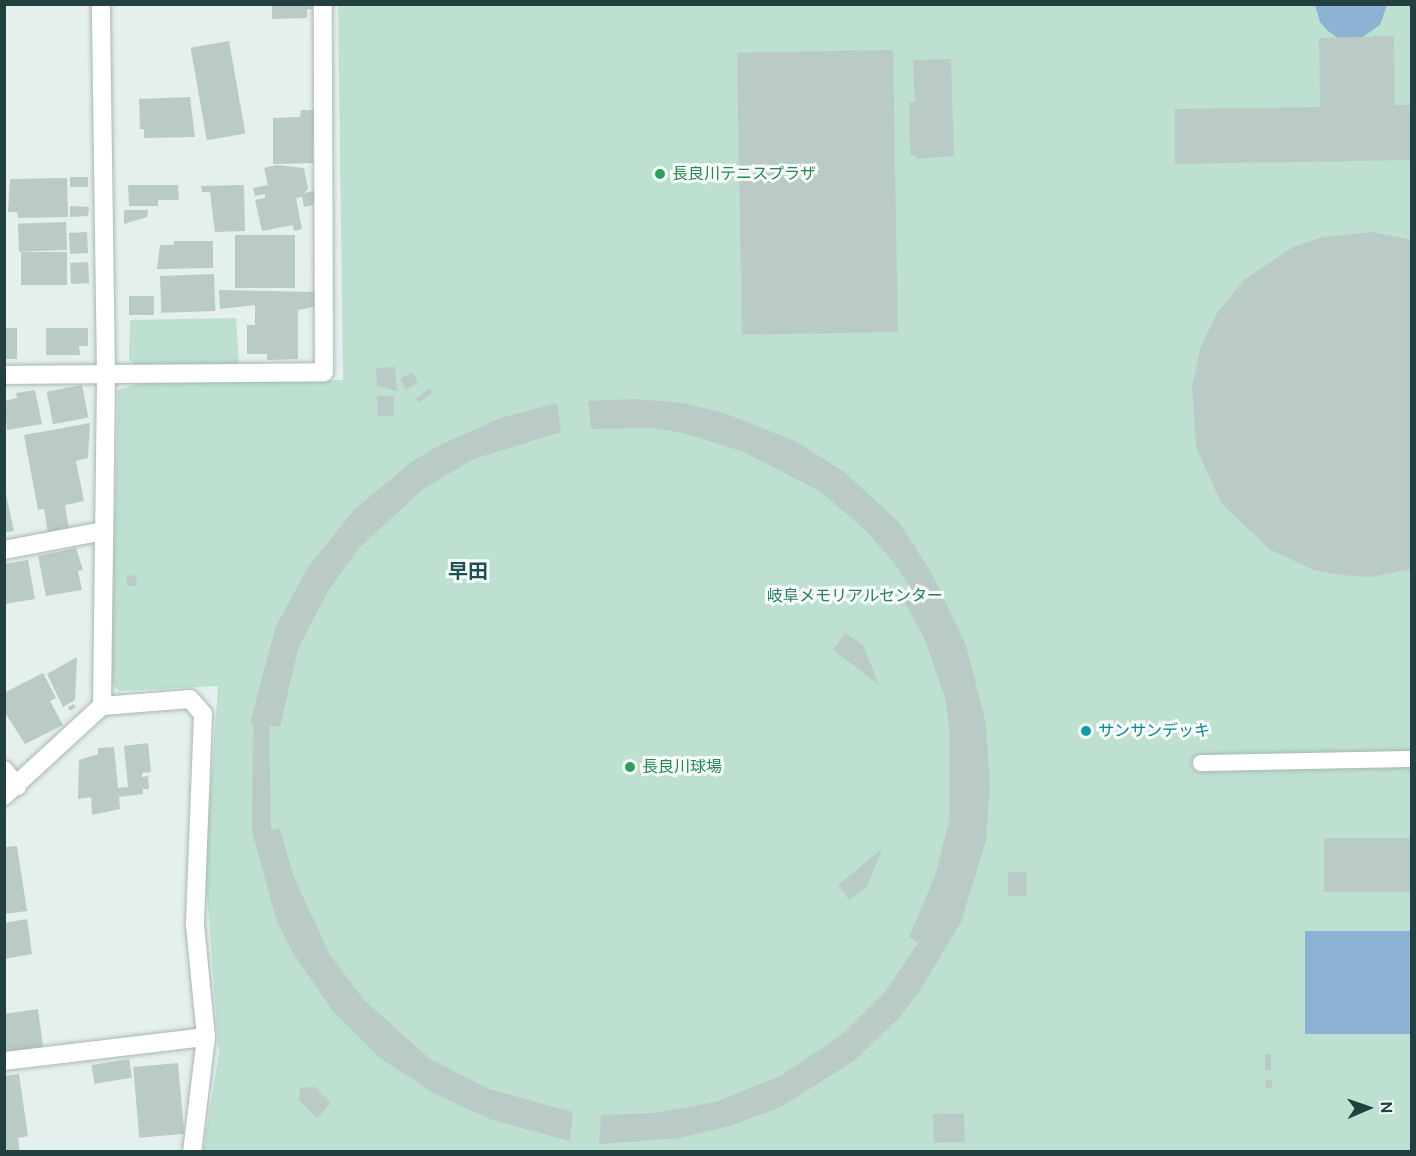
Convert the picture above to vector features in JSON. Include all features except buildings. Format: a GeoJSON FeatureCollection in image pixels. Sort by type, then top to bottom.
{"type":"FeatureCollection","features":[{"type":"Feature","properties":{"kind":"street"},"geometry":{"type":"LineString","coordinates":[[101,4],[106,375],[102,706]]}},
{"type":"Feature","properties":{"kind":"street"},"geometry":{"type":"LineString","coordinates":[[4,375],[324,372],[323,4]]}},
{"type":"Feature","properties":{"kind":"street"},"geometry":{"type":"LineString","coordinates":[[4,550],[104,531]]}},
{"type":"Feature","properties":{"kind":"street"},"geometry":{"type":"LineString","coordinates":[[4,770],[11,791],[102,706],[190,699],[202,714],[195,925],[206,1037],[192,1152]]}},
{"type":"Feature","properties":{"kind":"street"},"geometry":{"type":"LineString","coordinates":[[4,1061],[206,1037]]}},
{"type":"Feature","properties":{"kind":"lane"},"geometry":{"type":"LineString","coordinates":[[1201,762],[1412,759]]}},
{"type":"Feature","properties":{"kind":"green space","name":"岐阜メモリアルセンター"},"geometry":{"type":"Polygon","coordinates":[[[338,5],[1411,5],[1411,1151],[203,1151],[219,1053],[205,868],[218,686],[119,691],[111,682],[118,390],[140,383],[343,380],[338,5]]]}},
{"type":"Feature","properties":{"kind":"green space"},"geometry":{"type":"Polygon","coordinates":[[[236,318],[239,365],[137,367],[129,359],[130,320],[236,318]]]}},
{"type":"Feature","properties":{"kind":"water"},"geometry":{"type":"Polygon","coordinates":[[[1315,5],[1387,5],[1380,25],[1361,38],[1338,38],[1320,22],[1315,5]]]}},
{"type":"Feature","properties":{"kind":"water"},"geometry":{"type":"Polygon","coordinates":[[[1305,931],[1411,931],[1411,1034],[1305,1034],[1305,931]]]}},
{"type":"Feature","properties":{"kind":"place","name":"長良川テニスプラザ"},"geometry":{"type":"Point","coordinates":[660,174]}},
{"type":"Feature","properties":{"kind":"place","name":"サンサンデッキ"},"geometry":{"type":"Point","coordinates":[1086,731]}},
{"type":"Feature","properties":{"kind":"place","name":"長良川球場"},"geometry":{"type":"Point","coordinates":[630,767]}},
{"type":"Feature","properties":{"kind":"district","name":"早田"},"geometry":{"type":"Point","coordinates":[468,571]}}]}
